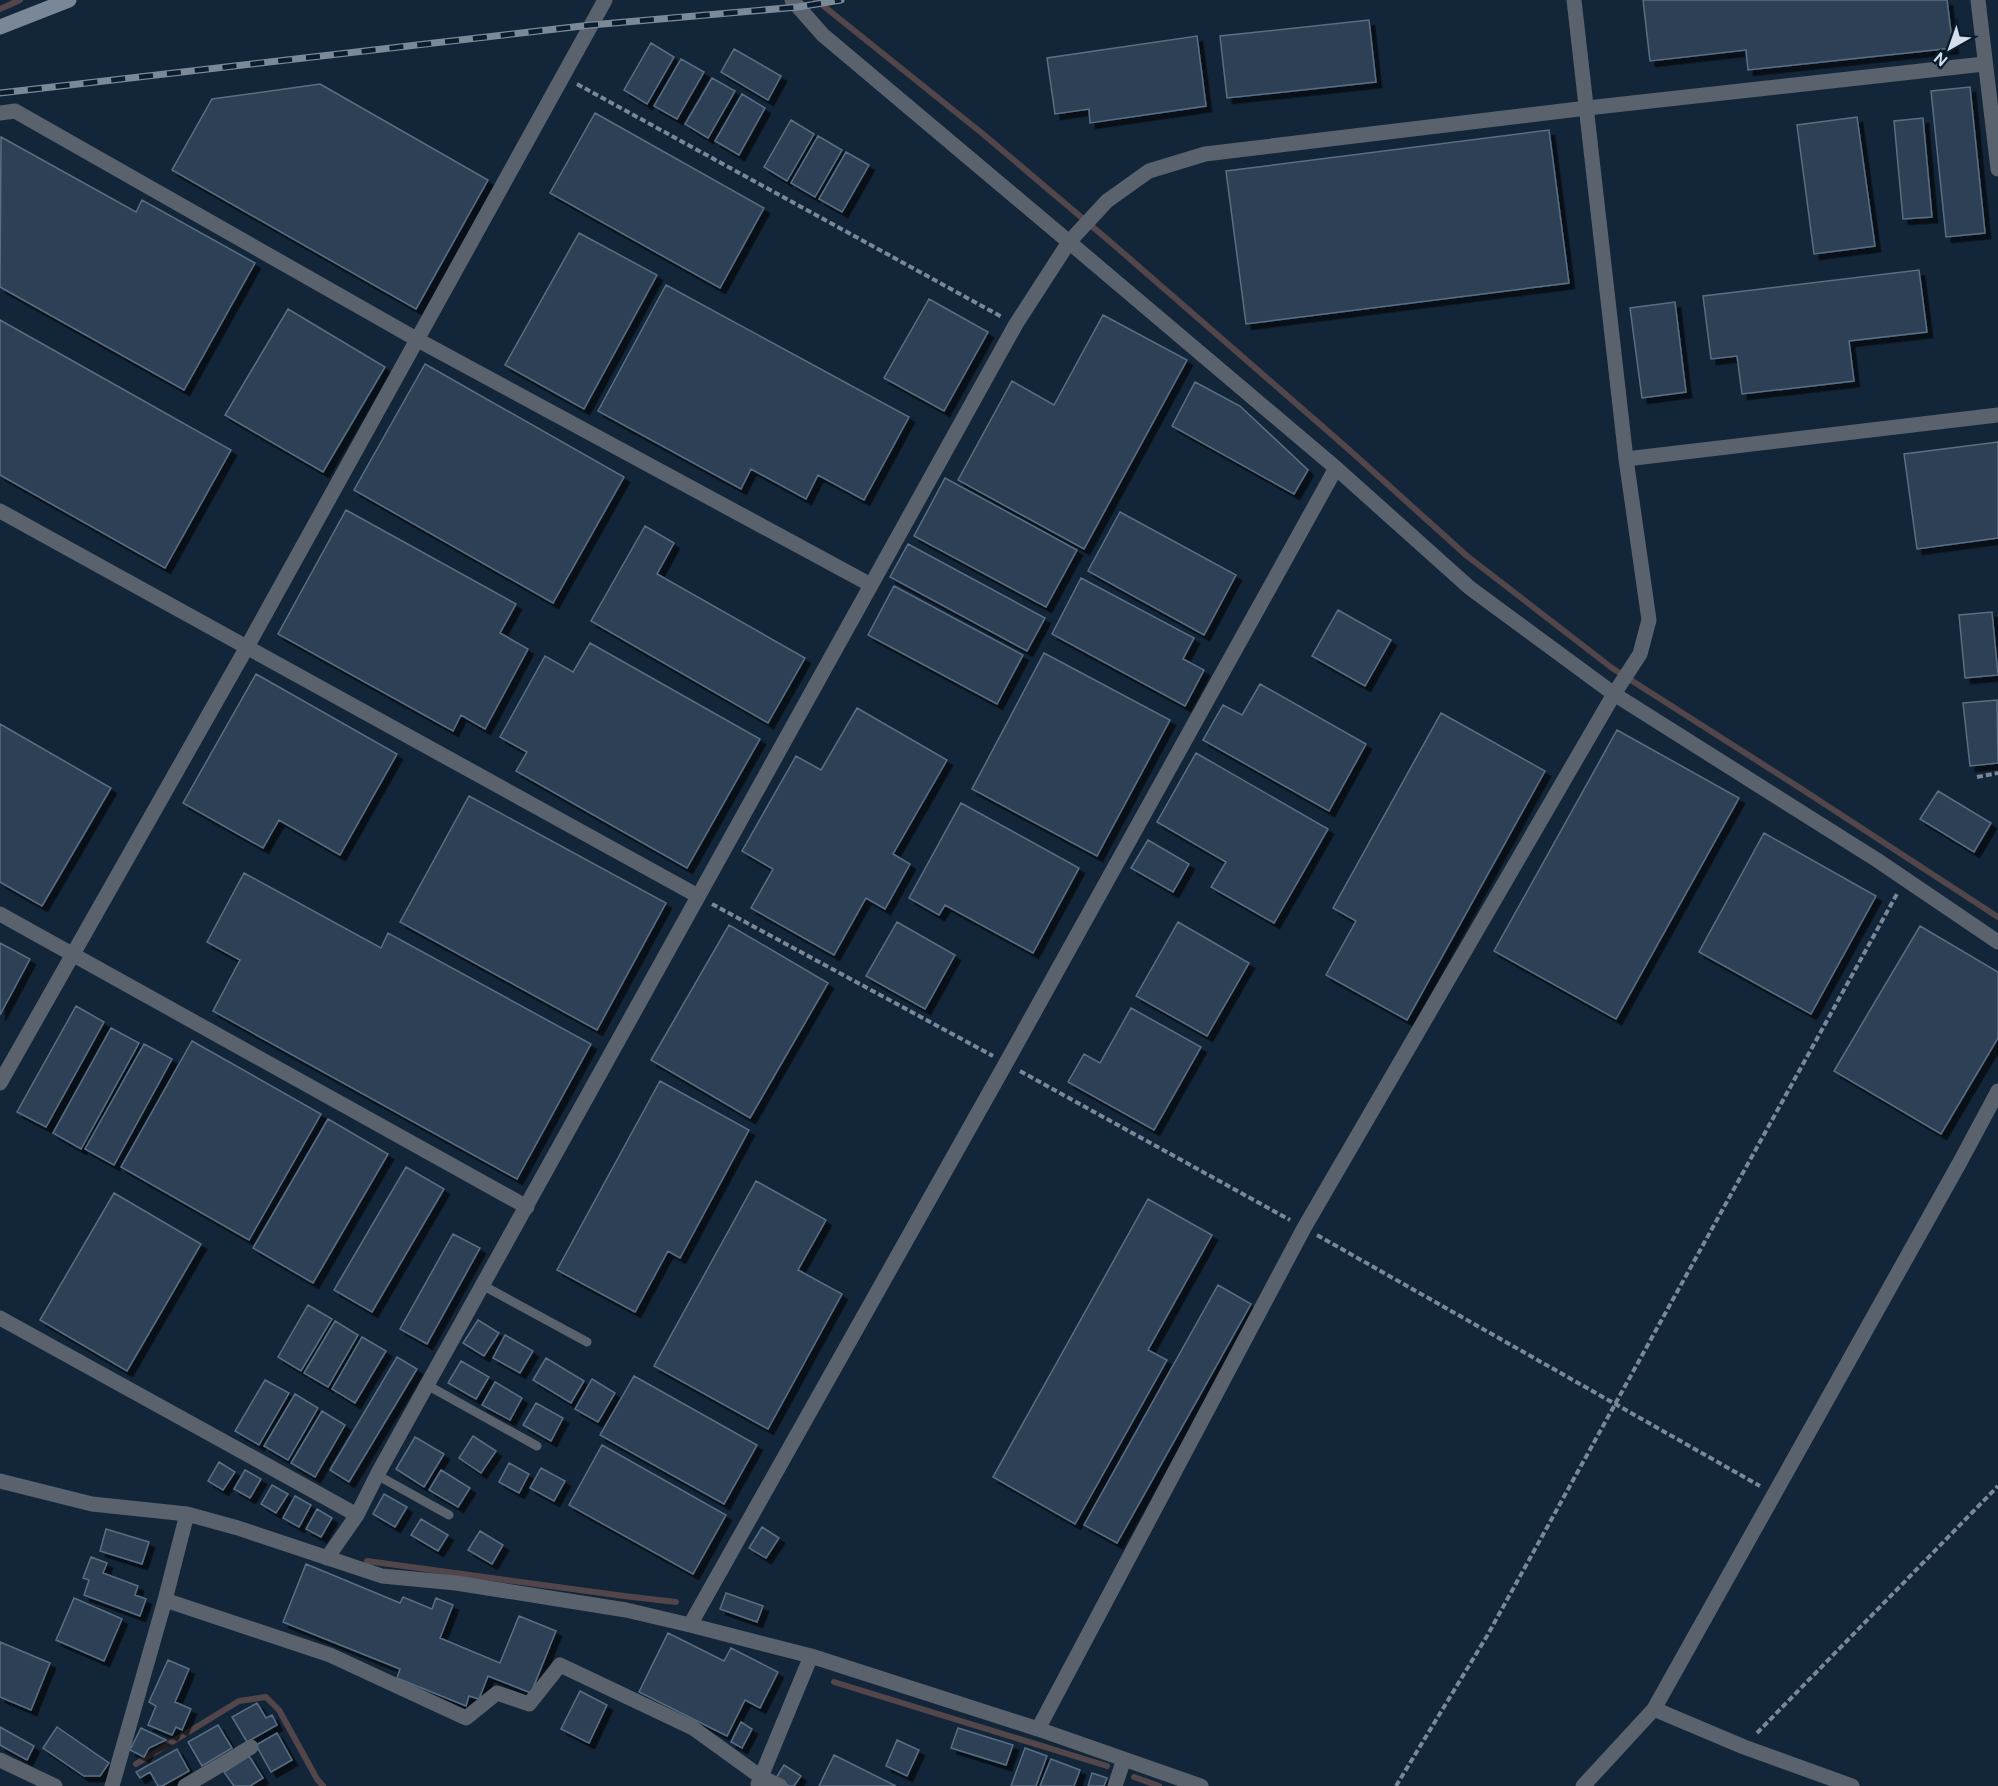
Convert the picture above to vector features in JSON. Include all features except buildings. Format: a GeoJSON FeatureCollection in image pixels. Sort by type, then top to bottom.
{"type":"FeatureCollection","features":[{"type":"Feature","properties":{"kind":"main road"},"geometry":{"type":"LineString","coordinates":[[0,27],[69,0]]}},
{"type":"Feature","properties":{"kind":"street"},"geometry":{"type":"LineString","coordinates":[[0,1083],[247,647],[605,0]]}},
{"type":"Feature","properties":{"kind":"street"},"geometry":{"type":"LineString","coordinates":[[792,0],[823,34],[1336,468],[1470,588],[1614,694],[1905,879],[1998,942]]}},
{"type":"Feature","properties":{"kind":"street"},"geometry":{"type":"LineString","coordinates":[[1038,1729],[1304,1228],[1614,694],[1640,654],[1649,620],[1626,459],[1574,0]]}},
{"type":"Feature","properties":{"kind":"street"},"geometry":{"type":"LineString","coordinates":[[1978,0],[1998,169]]}},
{"type":"Feature","properties":{"kind":"street"},"geometry":{"type":"LineString","coordinates":[[327,1558],[357,1515],[377,1475],[1016,324],[1069,242],[1107,201],[1149,171],[1205,154],[1587,108],[1984,64]]}},
{"type":"Feature","properties":{"kind":"street"},"geometry":{"type":"LineString","coordinates":[[0,113],[15,111],[418,340],[872,585]]}},
{"type":"Feature","properties":{"kind":"street"},"geometry":{"type":"LineString","coordinates":[[1626,459],[1998,415]]}},
{"type":"Feature","properties":{"kind":"street"},"geometry":{"type":"LineString","coordinates":[[690,1625],[1006,1064],[1336,468]]}},
{"type":"Feature","properties":{"kind":"street"},"geometry":{"type":"LineString","coordinates":[[0,511],[698,896]]}},
{"type":"Feature","properties":{"kind":"street"},"geometry":{"type":"LineString","coordinates":[[0,914],[526,1207]]}},
{"type":"Feature","properties":{"kind":"street"},"geometry":{"type":"LineString","coordinates":[[1583,1786],[1654,1709],[1998,1091]]}},
{"type":"Feature","properties":{"kind":"street"},"geometry":{"type":"LineString","coordinates":[[0,1318],[357,1515]]}},
{"type":"Feature","properties":{"kind":"street"},"geometry":{"type":"LineString","coordinates":[[0,1481],[92,1504],[187,1514],[238,1528],[382,1576],[467,1585],[626,1610],[690,1625],[811,1656],[1038,1729],[1201,1786]]}},
{"type":"Feature","properties":{"kind":"street"},"geometry":{"type":"LineString","coordinates":[[109,1785],[165,1600],[187,1514]]}},
{"type":"Feature","properties":{"kind":"street"},"geometry":{"type":"LineString","coordinates":[[165,1600],[330,1654],[466,1718],[497,1693],[529,1704],[560,1665],[693,1728],[760,1781],[780,1786]]}},
{"type":"Feature","properties":{"kind":"street"},"geometry":{"type":"LineString","coordinates":[[760,1781],[811,1656]]}},
{"type":"Feature","properties":{"kind":"street"},"geometry":{"type":"LineString","coordinates":[[1654,1709],[1744,1747],[1852,1786]]}},
{"type":"Feature","properties":{"kind":"street"},"geometry":{"type":"LineString","coordinates":[[185,1786],[251,1747]]}},
{"type":"Feature","properties":{"kind":"street"},"geometry":{"type":"LineString","coordinates":[[0,1760],[55,1786]]}},
{"type":"Feature","properties":{"kind":"street"},"geometry":{"type":"LineString","coordinates":[[1115,1786],[1124,1760]]}},
{"type":"Feature","properties":{"kind":"lane"},"geometry":{"type":"LineString","coordinates":[[482,1286],[587,1342]]}},
{"type":"Feature","properties":{"kind":"lane"},"geometry":{"type":"LineString","coordinates":[[427,1385],[537,1446]]}},
{"type":"Feature","properties":{"kind":"lane"},"geometry":{"type":"LineString","coordinates":[[377,1475],[449,1515]]}},
{"type":"Feature","properties":{"kind":"path"},"geometry":{"type":"LineString","coordinates":[[563,76],[1016,324]]}},
{"type":"Feature","properties":{"kind":"path"},"geometry":{"type":"LineString","coordinates":[[1977,777],[1998,773]]}},
{"type":"Feature","properties":{"kind":"path"},"geometry":{"type":"LineString","coordinates":[[1396,1786],[1488,1636],[1905,879]]}},
{"type":"Feature","properties":{"kind":"path"},"geometry":{"type":"LineString","coordinates":[[1304,1228],[1773,1494]]}},
{"type":"Feature","properties":{"kind":"path"},"geometry":{"type":"LineString","coordinates":[[1744,1747],[1998,1486]]}},
{"type":"Feature","properties":{"kind":"waterway"},"geometry":{"type":"LineString","coordinates":[[0,9],[20,0]]}},
{"type":"Feature","properties":{"kind":"waterway"},"geometry":{"type":"LineString","coordinates":[[816,0],[983,134],[1114,245],[1467,556],[1612,668],[1998,917]]}},
{"type":"Feature","properties":{"kind":"waterway"},"geometry":{"type":"LineString","coordinates":[[367,1561],[676,1602]]}},
{"type":"Feature","properties":{"kind":"waterway"},"geometry":{"type":"LineString","coordinates":[[834,1682],[1107,1766]]}},
{"type":"Feature","properties":{"kind":"waterway"},"geometry":{"type":"LineString","coordinates":[[136,1764],[239,1701],[266,1697],[279,1710],[323,1786]]}},
{"type":"Feature","properties":{"kind":"waterway"},"geometry":{"type":"LineString","coordinates":[[1134,1777],[1159,1786]]}},
{"type":"Feature","properties":{"kind":"railway"},"geometry":{"type":"LineString","coordinates":[[0,93],[591,25],[798,7],[841,0]]}}]}
